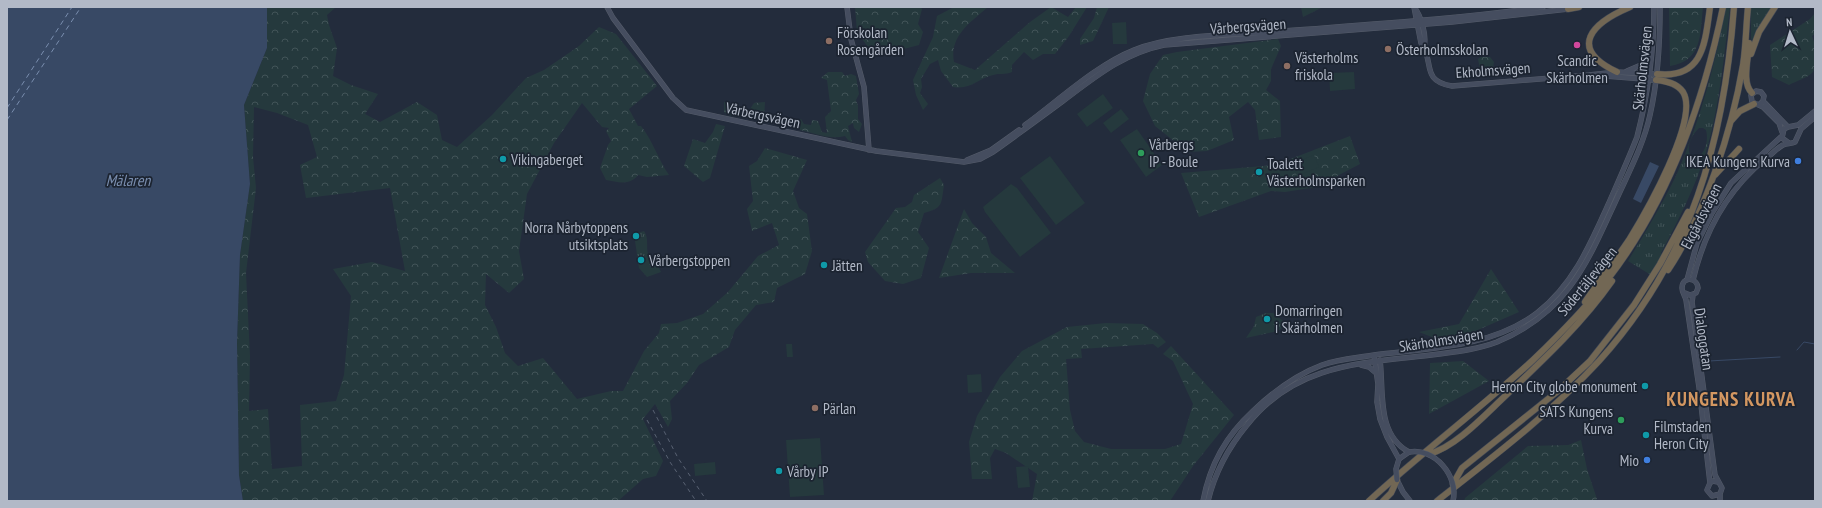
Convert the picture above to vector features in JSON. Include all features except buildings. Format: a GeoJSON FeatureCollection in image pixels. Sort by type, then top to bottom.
{"type":"FeatureCollection","features":[{"type":"Feature","properties":{"kind":"highway"},"geometry":{"type":"LineString","coordinates":[[1568,9],[1579,7]]}},
{"type":"Feature","properties":{"kind":"highway"},"geometry":{"type":"LineString","coordinates":[[1621,72],[1597,60],[1592,53],[1590,39],[1593,31],[1605,20],[1630,7]]}},
{"type":"Feature","properties":{"kind":"highway"},"geometry":{"type":"LineString","coordinates":[[1656,77],[1677,75],[1694,65],[1702,48],[1710,7]]}},
{"type":"Feature","properties":{"kind":"highway","name":"Södertäljevägen"},"geometry":{"type":"LineString","coordinates":[[1369,501],[1532,360],[1572,321],[1620,264],[1651,214],[1682,147],[1703,87],[1723,7]]}},
{"type":"Feature","properties":{"kind":"highway"},"geometry":{"type":"LineString","coordinates":[[1437,501],[1531,425],[1573,388],[1626,328],[1657,283],[1674,252],[1706,172],[1719,121],[1726,78],[1734,7]]}},
{"type":"Feature","properties":{"kind":"highway"},"geometry":{"type":"LineString","coordinates":[[1657,283],[1666,273],[1683,246],[1699,214],[1712,178],[1728,126],[1743,65],[1748,7]]}},
{"type":"Feature","properties":{"kind":"highway"},"geometry":{"type":"LineString","coordinates":[[1748,7],[1749,59],[1746,84],[1752,93]]}},
{"type":"Feature","properties":{"kind":"highway"},"geometry":{"type":"LineString","coordinates":[[1749,59],[1759,32],[1775,7]]}},
{"type":"Feature","properties":{"kind":"highway"},"geometry":{"type":"LineString","coordinates":[[1572,321],[1628,241],[1642,218],[1660,184],[1680,136],[1687,112],[1685,96],[1676,85],[1656,77]]}},
{"type":"Feature","properties":{"kind":"highway"},"geometry":{"type":"LineString","coordinates":[[1728,126],[1740,111],[1756,104]]}},
{"type":"Feature","properties":{"kind":"highway"},"geometry":{"type":"LineString","coordinates":[[1712,178],[1740,149]]}},
{"type":"Feature","properties":{"kind":"highway"},"geometry":{"type":"LineString","coordinates":[[1453,484],[1462,468],[1504,433],[1558,392],[1604,345],[1646,287],[1696,200]]}},
{"type":"Feature","properties":{"kind":"highway"},"geometry":{"type":"LineString","coordinates":[[1429,454],[1447,446],[1484,415],[1568,335],[1612,281],[1620,264]]}},
{"type":"Feature","properties":{"kind":"highway"},"geometry":{"type":"LineString","coordinates":[[1383,501],[1391,493],[1397,480]]}},
{"type":"Feature","properties":{"kind":"street","name":"Vårbergsvägen"},"geometry":{"type":"LineString","coordinates":[[607,7],[613,18],[673,98],[686,110],[868,150],[964,162],[980,160],[993,152],[1103,71],[1125,58],[1145,50],[1164,45],[1419,23],[1452,22],[1568,9]]}},
{"type":"Feature","properties":{"kind":"street"},"geometry":{"type":"LineString","coordinates":[[848,7],[851,39],[864,87],[868,150]]}},
{"type":"Feature","properties":{"kind":"street","name":"Ekholmsvägen"},"geometry":{"type":"LineString","coordinates":[[1414,7],[1419,23],[1421,43],[1424,47],[1432,76],[1444,84],[1452,86],[1621,72],[1656,77]]}},
{"type":"Feature","properties":{"kind":"street","name":"Vårbergsvägen"},"geometry":{"type":"LineString","coordinates":[[1419,23],[1450,17],[1543,7]]}},
{"type":"Feature","properties":{"kind":"street","name":"Skärholmsvägen"},"geometry":{"type":"LineString","coordinates":[[1203,501],[1217,456],[1229,438],[1272,393],[1304,373],[1337,361],[1474,342],[1531,320],[1560,291],[1573,275],[1584,255],[1637,136],[1649,76],[1653,44],[1654,7]]}},
{"type":"Feature","properties":{"kind":"street","name":"Skärholmsvägen"},"geometry":{"type":"LineString","coordinates":[[1208,501],[1216,474],[1225,455],[1246,421],[1268,403],[1297,383],[1323,372],[1351,365],[1459,352],[1483,346],[1509,336],[1564,294],[1577,279],[1590,256],[1640,146],[1650,117],[1656,77],[1660,7]]}},
{"type":"Feature","properties":{"kind":"street"},"geometry":{"type":"LineString","coordinates":[[1621,72],[1636,68],[1645,61],[1653,44]]}},
{"type":"Feature","properties":{"kind":"street","name":"Ekholmsvägen"},"geometry":{"type":"LineString","coordinates":[[1589,75],[1649,76]]}},
{"type":"Feature","properties":{"kind":"street"},"geometry":{"type":"LineString","coordinates":[[1798,137],[1798,131],[1789,127],[1763,101],[1764,96],[1760,92],[1756,91],[1752,93],[1750,98],[1779,122],[1784,140],[1789,143],[1795,142],[1798,137],[1801,129],[1815,117]]}},
{"type":"Feature","properties":{"kind":"street"},"geometry":{"type":"LineString","coordinates":[[1756,104],[1763,101]]}},
{"type":"Feature","properties":{"kind":"street"},"geometry":{"type":"LineString","coordinates":[[1782,134],[1789,127],[1798,125],[1815,111]]}},
{"type":"Feature","properties":{"kind":"street","name":"Ekgårdsvägen"},"geometry":{"type":"LineString","coordinates":[[1687,280],[1697,243],[1712,213],[1730,183],[1782,134]]}},
{"type":"Feature","properties":{"kind":"street","name":"Ekgårdsvägen"},"geometry":{"type":"LineString","coordinates":[[1693,280],[1702,245],[1728,198],[1753,170],[1783,145],[1789,143]]}},
{"type":"Feature","properties":{"kind":"street"},"geometry":{"type":"LineString","coordinates":[[1687,280],[1693,280],[1696,282],[1698,288],[1693,295],[1685,293],[1682,285],[1687,280]]}},
{"type":"Feature","properties":{"kind":"street","name":"Dialoggatan"},"geometry":{"type":"LineString","coordinates":[[1685,293],[1710,483]]}},
{"type":"Feature","properties":{"kind":"street","name":"Dialoggatan"},"geometry":{"type":"LineString","coordinates":[[1693,295],[1692,302],[1715,475],[1718,482]]}},
{"type":"Feature","properties":{"kind":"street"},"geometry":{"type":"LineString","coordinates":[[1380,354],[1382,401],[1387,424],[1397,443],[1409,452]]}},
{"type":"Feature","properties":{"kind":"street"},"geometry":{"type":"LineString","coordinates":[[1374,355],[1380,419],[1386,437],[1399,459]]}},
{"type":"Feature","properties":{"kind":"street"},"geometry":{"type":"LineString","coordinates":[[1351,365],[1365,366],[1376,373]]}},
{"type":"Feature","properties":{"kind":"street"},"geometry":{"type":"LineString","coordinates":[[1410,501],[1403,492],[1397,480],[1396,469],[1399,459],[1409,452],[1417,451],[1429,454],[1443,466],[1453,484],[1453,501]]}},
{"type":"Feature","properties":{"kind":"street"},"geometry":{"type":"LineString","coordinates":[[1714,501],[1707,490],[1710,483],[1718,482],[1722,488],[1720,501]]}},
{"type":"Feature","properties":{"kind":"street"},"geometry":{"type":"LineString","coordinates":[[1712,496],[1720,494]]}},
{"type":"Feature","properties":{"kind":"green space"},"geometry":{"type":"Polygon","coordinates":[[[267,7],[336,7],[327,15],[337,48],[333,76],[351,85],[378,94],[365,114],[380,122],[417,102],[437,115],[442,140],[457,147],[492,115],[526,78],[544,70],[579,46],[599,27],[616,34],[657,86],[629,109],[638,126],[641,126],[649,138],[669,175],[647,177],[638,175],[628,182],[606,180],[600,168],[608,145],[611,141],[606,131],[609,128],[602,127],[582,103],[554,143],[527,194],[519,251],[524,279],[509,293],[486,274],[485,305],[496,327],[505,353],[518,366],[543,358],[577,399],[611,391],[623,391],[644,351],[659,333],[661,324],[677,323],[703,314],[728,292],[758,256],[779,245],[772,223],[752,231],[747,209],[753,201],[749,166],[757,161],[765,148],[807,160],[793,191],[799,208],[807,214],[812,251],[805,274],[777,288],[774,302],[756,305],[735,330],[729,347],[699,365],[687,383],[670,401],[672,419],[668,427],[655,404],[643,419],[663,461],[656,476],[643,479],[618,501],[243,501],[239,475],[237,343],[240,255],[250,184],[244,105],[267,48],[267,7]],[[254,107],[253,157],[256,188],[246,273],[250,356],[249,411],[268,409],[272,469],[302,466],[300,405],[336,401],[344,375],[351,296],[333,269],[372,262],[405,271],[390,188],[306,198],[300,165],[317,157],[308,125],[277,113],[254,107]]]}},
{"type":"Feature","properties":{"kind":"green space"},"geometry":{"type":"Polygon","coordinates":[[[855,7],[920,7],[922,9],[918,24],[923,32],[919,45],[896,51],[871,51],[857,32],[855,7]]]}},
{"type":"Feature","properties":{"kind":"green space"},"geometry":{"type":"Polygon","coordinates":[[[954,7],[988,7],[963,30],[958,37],[953,53],[954,62],[975,70],[1030,22],[1051,7],[1068,17],[1076,7],[1087,7],[1069,36],[1055,54],[1043,54],[1033,60],[1024,52],[1012,65],[1012,72],[993,75],[969,86],[959,88],[953,87],[941,71],[938,60],[930,64],[921,79],[922,87],[920,93],[928,104],[923,110],[916,95],[913,80],[933,37],[937,16],[954,7]]]}},
{"type":"Feature","properties":{"kind":"green space"},"geometry":{"type":"Polygon","coordinates":[[[1097,7],[1109,7],[1093,41],[1080,45],[1080,39],[1094,18],[1097,7]]]}},
{"type":"Feature","properties":{"kind":"green space"},"geometry":{"type":"Polygon","coordinates":[[[1301,7],[1323,7],[1303,17],[1301,7]]]}},
{"type":"Feature","properties":{"kind":"green space"},"geometry":{"type":"Polygon","coordinates":[[[1669,7],[1703,7],[1700,36],[1694,52],[1689,58],[1681,63],[1670,66],[1669,7]]]}},
{"type":"Feature","properties":{"kind":"green space"},"geometry":{"type":"Polygon","coordinates":[[[1726,7],[1730,7],[1718,98],[1706,152],[1692,191],[1661,253],[1663,255],[1651,275],[1628,261],[1665,198],[1685,156],[1706,93],[1726,7]],[[1699,128],[1691,139],[1689,151],[1693,158],[1701,155],[1705,148],[1707,134],[1706,130],[1699,128]]]}},
{"type":"Feature","properties":{"kind":"green space"},"geometry":{"type":"Polygon","coordinates":[[[1751,7],[1772,7],[1752,40],[1751,39],[1751,7]]]}},
{"type":"Feature","properties":{"kind":"green space"},"geometry":{"type":"Polygon","coordinates":[[[1756,7],[1766,7],[1758,21],[1756,7]]]}},
{"type":"Feature","properties":{"kind":"green space"},"geometry":{"type":"Polygon","coordinates":[[[1815,13],[1815,34],[1812,36],[1816,50],[1816,65],[1812,73],[1789,85],[1772,77],[1770,45],[1810,19],[1815,13]]]}},
{"type":"Feature","properties":{"kind":"green space"},"geometry":{"type":"Polygon","coordinates":[[[1126,22],[1127,44],[1113,44],[1112,23],[1126,22]]]}},
{"type":"Feature","properties":{"kind":"green space"},"geometry":{"type":"Polygon","coordinates":[[[1278,39],[1281,46],[1271,69],[1271,81],[1266,90],[1280,101],[1281,137],[1259,140],[1255,110],[1248,102],[1229,117],[1234,140],[1207,151],[1188,152],[1155,126],[1143,101],[1150,74],[1163,55],[1278,39]]]}},
{"type":"Feature","properties":{"kind":"green space"},"geometry":{"type":"Polygon","coordinates":[[[1481,57],[1490,57],[1494,62],[1492,73],[1487,73],[1480,69],[1478,59],[1481,57]]]}},
{"type":"Feature","properties":{"kind":"green space"},"geometry":{"type":"Polygon","coordinates":[[[828,72],[842,72],[845,76],[851,74],[856,76],[859,94],[856,100],[858,106],[858,119],[862,124],[859,132],[854,128],[853,123],[848,126],[852,142],[845,136],[828,137],[800,130],[798,119],[801,119],[804,124],[811,125],[812,120],[818,121],[822,132],[827,133],[825,117],[831,111],[827,80],[821,78],[828,72]]]}},
{"type":"Feature","properties":{"kind":"green space"},"geometry":{"type":"Polygon","coordinates":[[[1354,72],[1355,89],[1330,91],[1329,73],[1354,72]]]}},
{"type":"Feature","properties":{"kind":"green space"},"geometry":{"type":"Polygon","coordinates":[[[1103,94],[1113,108],[1087,127],[1077,114],[1103,94]]]}},
{"type":"Feature","properties":{"kind":"green space"},"geometry":{"type":"Polygon","coordinates":[[[724,102],[727,103],[730,109],[743,108],[748,112],[754,103],[765,102],[764,118],[755,117],[754,119],[728,115],[724,112],[724,102]]]}},
{"type":"Feature","properties":{"kind":"green space"},"geometry":{"type":"Polygon","coordinates":[[[1121,109],[1129,119],[1111,133],[1103,123],[1121,109]]]}},
{"type":"Feature","properties":{"kind":"green space"},"geometry":{"type":"Polygon","coordinates":[[[716,124],[725,126],[710,178],[703,182],[684,166],[693,139],[705,143],[713,132],[716,124]]]}},
{"type":"Feature","properties":{"kind":"green space","name":"Vårbergs IP - Boule"},"geometry":{"type":"Polygon","coordinates":[[[1137,129],[1162,165],[1146,177],[1120,140],[1137,129]]]}},
{"type":"Feature","properties":{"kind":"green space"},"geometry":{"type":"Polygon","coordinates":[[[1350,136],[1360,164],[1316,187],[1285,192],[1271,191],[1199,217],[1181,173],[1275,165],[1350,136]]]}},
{"type":"Feature","properties":{"kind":"green space"},"geometry":{"type":"Polygon","coordinates":[[[1314,155],[1319,167],[1297,176],[1292,164],[1314,155]]]}},
{"type":"Feature","properties":{"kind":"green space"},"geometry":{"type":"Polygon","coordinates":[[[1050,156],[1085,203],[1056,225],[1020,178],[1050,156]]]}},
{"type":"Feature","properties":{"kind":"green space"},"geometry":{"type":"Polygon","coordinates":[[[940,178],[944,185],[942,200],[938,207],[924,213],[918,232],[929,248],[921,278],[903,284],[885,281],[868,262],[865,252],[896,208],[905,207],[912,202],[914,195],[940,178]]]}},
{"type":"Feature","properties":{"kind":"green space"},"geometry":{"type":"Polygon","coordinates":[[[1011,184],[1017,188],[1051,233],[1020,257],[985,212],[983,207],[1011,184]]]}},
{"type":"Feature","properties":{"kind":"green space"},"geometry":{"type":"Polygon","coordinates":[[[964,209],[972,223],[986,237],[991,253],[1015,273],[971,273],[939,278],[964,209]]]}},
{"type":"Feature","properties":{"kind":"green space"},"geometry":{"type":"Polygon","coordinates":[[[644,231],[646,234],[648,254],[657,263],[661,272],[647,277],[639,268],[634,234],[644,231]]]}},
{"type":"Feature","properties":{"kind":"green space"},"geometry":{"type":"Polygon","coordinates":[[[1491,269],[1519,312],[1471,333],[1437,339],[1419,332],[1459,324],[1491,269]]]}},
{"type":"Feature","properties":{"kind":"green space"},"geometry":{"type":"Polygon","coordinates":[[[1266,313],[1273,313],[1287,324],[1278,331],[1246,338],[1254,326],[1256,317],[1266,313]]]}},
{"type":"Feature","properties":{"kind":"green space"},"geometry":{"type":"Polygon","coordinates":[[[1106,323],[1143,324],[1157,333],[1166,342],[1158,348],[1153,344],[1081,349],[1082,358],[1066,359],[1070,410],[1075,431],[1084,442],[1111,449],[1165,449],[1181,444],[1193,404],[1173,361],[1163,354],[1171,346],[1234,415],[1193,466],[1170,501],[1032,501],[1037,474],[1006,453],[995,449],[990,458],[992,479],[972,479],[969,442],[977,416],[1000,377],[1022,351],[1067,327],[1106,323]]]}},
{"type":"Feature","properties":{"kind":"green space"},"geometry":{"type":"Polygon","coordinates":[[[786,344],[792,344],[793,357],[787,357],[786,344]]]}},
{"type":"Feature","properties":{"kind":"green space"},"geometry":{"type":"Polygon","coordinates":[[[1463,361],[1489,381],[1429,414],[1430,363],[1463,361]]]}},
{"type":"Feature","properties":{"kind":"green space"},"geometry":{"type":"Polygon","coordinates":[[[981,374],[982,392],[968,393],[967,375],[981,374]]]}},
{"type":"Feature","properties":{"kind":"green space"},"geometry":{"type":"Polygon","coordinates":[[[820,438],[824,495],[790,497],[786,440],[820,438]]]}},
{"type":"Feature","properties":{"kind":"green space"},"geometry":{"type":"Polygon","coordinates":[[[1581,440],[1587,469],[1597,499],[1595,501],[1464,501],[1465,498],[1528,446],[1568,445],[1581,440]]]}},
{"type":"Feature","properties":{"kind":"green space"},"geometry":{"type":"Polygon","coordinates":[[[715,462],[716,474],[695,476],[694,464],[715,462]]]}},
{"type":"Feature","properties":{"kind":"green space"},"geometry":{"type":"Polygon","coordinates":[[[1028,466],[1030,487],[1018,488],[1016,467],[1028,466]]]}},
{"type":"Feature","properties":{"kind":"water","name":"Mälaren"},"geometry":{"type":"Polygon","coordinates":[[[7,7],[267,7],[267,48],[244,105],[250,184],[240,255],[237,343],[239,475],[243,501],[7,501],[7,7]]]}},
{"type":"Feature","properties":{"kind":"water"},"geometry":{"type":"Polygon","coordinates":[[[1650,162],[1659,166],[1641,203],[1633,199],[1650,162]]]}},
{"type":"Feature","properties":{"kind":"waterway"},"geometry":{"type":"LineString","coordinates":[[1797,350],[1804,342],[1815,344]]}},
{"type":"Feature","properties":{"kind":"waterway"},"geometry":{"type":"LineString","coordinates":[[1709,361],[1780,357]]}},
{"type":"Feature","properties":{"kind":"ferry route"},"geometry":{"type":"LineString","coordinates":[[7,108],[72,7]]}},
{"type":"Feature","properties":{"kind":"ferry route"},"geometry":{"type":"LineString","coordinates":[[7,120],[81,7]]}},
{"type":"Feature","properties":{"kind":"railway"},"geometry":{"type":"LineString","coordinates":[[653,410],[678,458],[707,501]]}},
{"type":"Feature","properties":{"kind":"railway"},"geometry":{"type":"LineString","coordinates":[[647,420],[670,462],[696,501]]}},
{"type":"Feature","properties":{"kind":"place","name":"Förskolan Rosengården"},"geometry":{"type":"Point","coordinates":[829,41]}},
{"type":"Feature","properties":{"kind":"place","name":"Scandic Skärholmen"},"geometry":{"type":"Point","coordinates":[1577,45]}},
{"type":"Feature","properties":{"kind":"place","name":"Österholmsskolan"},"geometry":{"type":"Point","coordinates":[1388,49]}},
{"type":"Feature","properties":{"kind":"place","name":"Västerholms friskola"},"geometry":{"type":"Point","coordinates":[1287,66]}},
{"type":"Feature","properties":{"kind":"place","name":"Vårbergs IP - Boule"},"geometry":{"type":"Point","coordinates":[1141,153]}},
{"type":"Feature","properties":{"kind":"place","name":"Vikingaberget"},"geometry":{"type":"Point","coordinates":[503,159]}},
{"type":"Feature","properties":{"kind":"place","name":"IKEA Kungens Kurva"},"geometry":{"type":"Point","coordinates":[1798,161]}},
{"type":"Feature","properties":{"kind":"place","name":"Toalett Västerholmsparken"},"geometry":{"type":"Point","coordinates":[1259,172]}},
{"type":"Feature","properties":{"kind":"place","name":"Norra Nårbytoppens utsiktsplats"},"geometry":{"type":"Point","coordinates":[636,236]}},
{"type":"Feature","properties":{"kind":"place","name":"Vårbergstoppen"},"geometry":{"type":"Point","coordinates":[641,260]}},
{"type":"Feature","properties":{"kind":"place","name":"Jätten"},"geometry":{"type":"Point","coordinates":[824,265]}},
{"type":"Feature","properties":{"kind":"place","name":"Domarringen i Skärholmen"},"geometry":{"type":"Point","coordinates":[1267,319]}},
{"type":"Feature","properties":{"kind":"place","name":"Heron City globe monument"},"geometry":{"type":"Point","coordinates":[1645,386]}},
{"type":"Feature","properties":{"kind":"place","name":"Pärlan"},"geometry":{"type":"Point","coordinates":[815,408]}},
{"type":"Feature","properties":{"kind":"place","name":"SATS Kungens Kurva"},"geometry":{"type":"Point","coordinates":[1621,420]}},
{"type":"Feature","properties":{"kind":"place","name":"Filmstaden Heron City"},"geometry":{"type":"Point","coordinates":[1646,435]}},
{"type":"Feature","properties":{"kind":"place","name":"Mio"},"geometry":{"type":"Point","coordinates":[1647,460]}},
{"type":"Feature","properties":{"kind":"place","name":"Vårby IP"},"geometry":{"type":"Point","coordinates":[779,471]}},
{"type":"Feature","properties":{"kind":"district","name":"KUNGENS KURVA"},"geometry":{"type":"Point","coordinates":[1731,399]}}]}
